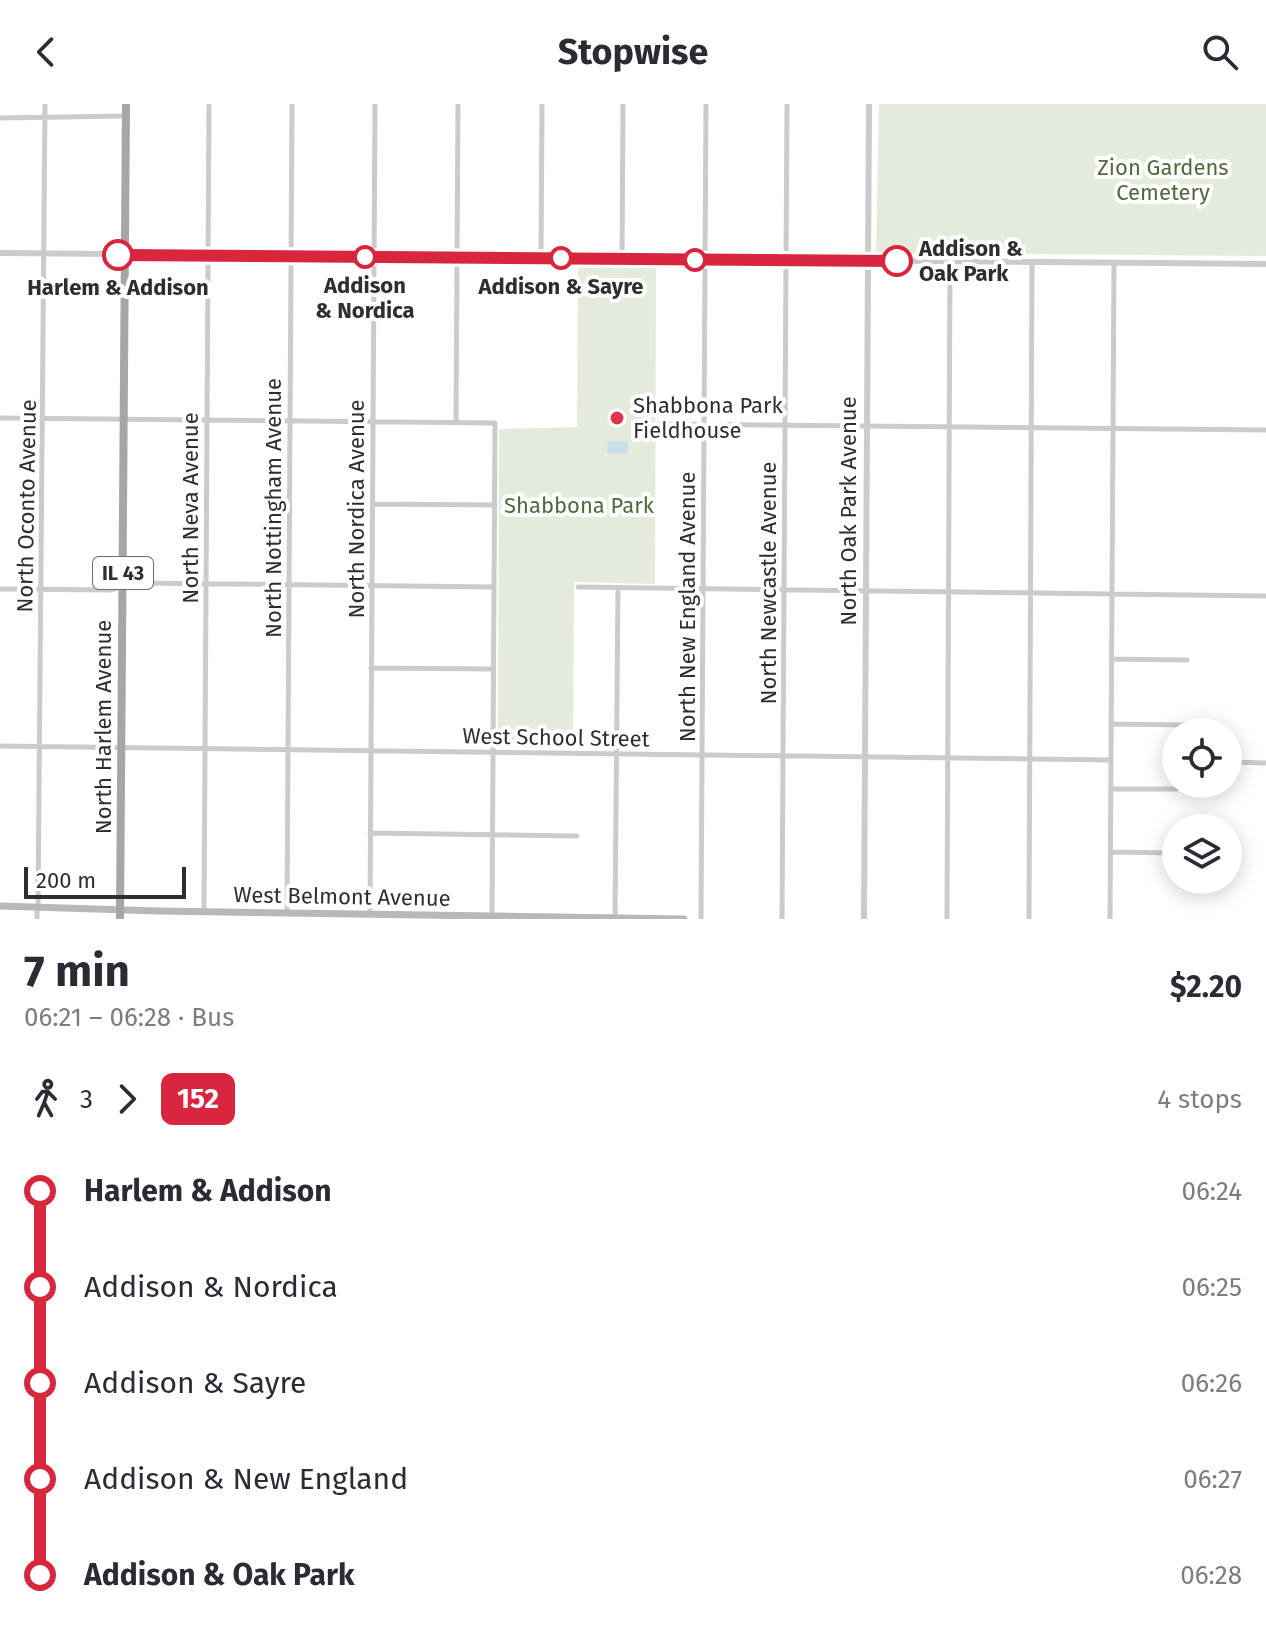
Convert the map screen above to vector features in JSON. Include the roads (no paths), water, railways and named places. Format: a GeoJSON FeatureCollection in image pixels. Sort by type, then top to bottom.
{"type":"FeatureCollection","features":[{"type":"Feature","properties":{"kind":"main road","name":"North Harlem Avenue"},"geometry":{"type":"LineString","coordinates":[[120,915],[126,104]]}},
{"type":"Feature","properties":{"kind":"main road","name":"West Belmont Avenue"},"geometry":{"type":"LineString","coordinates":[[0,906],[120,915],[204,912],[213,915],[287,913],[306,916],[370,914],[399,917],[684,919]]}},
{"type":"Feature","properties":{"kind":"street","name":"North Oconto Avenue"},"geometry":{"type":"LineString","coordinates":[[37,919],[45,104]]}},
{"type":"Feature","properties":{"kind":"street","name":"North Neva Avenue"},"geometry":{"type":"LineString","coordinates":[[204,912],[209,104]]}},
{"type":"Feature","properties":{"kind":"street","name":"North Nottingham Avenue"},"geometry":{"type":"LineString","coordinates":[[287,913],[292,104]]}},
{"type":"Feature","properties":{"kind":"street","name":"North Nordica Avenue"},"geometry":{"type":"LineString","coordinates":[[370,914],[375,104]]}},
{"type":"Feature","properties":{"kind":"street"},"geometry":{"type":"LineString","coordinates":[[456,423],[458,104]]}},
{"type":"Feature","properties":{"kind":"street"},"geometry":{"type":"LineString","coordinates":[[541,258],[542,104]]}},
{"type":"Feature","properties":{"kind":"street"},"geometry":{"type":"LineString","coordinates":[[622,259],[623,104]]}},
{"type":"Feature","properties":{"kind":"street","name":"North New England Avenue"},"geometry":{"type":"LineString","coordinates":[[701,919],[706,104]]}},
{"type":"Feature","properties":{"kind":"street","name":"North Newcastle Avenue"},"geometry":{"type":"LineString","coordinates":[[782,919],[787,104]]}},
{"type":"Feature","properties":{"kind":"street","name":"North Oak Park Avenue"},"geometry":{"type":"LineString","coordinates":[[864,919],[869,104]]}},
{"type":"Feature","properties":{"kind":"street"},"geometry":{"type":"LineString","coordinates":[[0,118],[126,116]]}},
{"type":"Feature","properties":{"kind":"street"},"geometry":{"type":"LineString","coordinates":[[0,253],[1266,264]]}},
{"type":"Feature","properties":{"kind":"street"},"geometry":{"type":"LineString","coordinates":[[947,919],[950,262]]}},
{"type":"Feature","properties":{"kind":"street"},"geometry":{"type":"LineString","coordinates":[[1029,919],[1032,262]]}},
{"type":"Feature","properties":{"kind":"street"},"geometry":{"type":"LineString","coordinates":[[1110,919],[1114,263]]}},
{"type":"Feature","properties":{"kind":"street"},"geometry":{"type":"LineString","coordinates":[[0,418],[495,423],[492,918]]}},
{"type":"Feature","properties":{"kind":"street"},"geometry":{"type":"LineString","coordinates":[[658,424],[1266,430]]}},
{"type":"Feature","properties":{"kind":"street"},"geometry":{"type":"LineString","coordinates":[[372,504],[495,505]]}},
{"type":"Feature","properties":{"kind":"street"},"geometry":{"type":"LineString","coordinates":[[0,589],[112,590],[133,583],[494,587]]}},
{"type":"Feature","properties":{"kind":"street"},"geometry":{"type":"LineString","coordinates":[[578,587],[1266,596]]}},
{"type":"Feature","properties":{"kind":"street"},"geometry":{"type":"LineString","coordinates":[[615,918],[618,588]]}},
{"type":"Feature","properties":{"kind":"street"},"geometry":{"type":"LineString","coordinates":[[1112,659],[1187,660]]}},
{"type":"Feature","properties":{"kind":"street"},"geometry":{"type":"LineString","coordinates":[[371,668],[493,669]]}},
{"type":"Feature","properties":{"kind":"street"},"geometry":{"type":"LineString","coordinates":[[1112,724],[1162,725]]}},
{"type":"Feature","properties":{"kind":"street","name":"West School Street"},"geometry":{"type":"LineString","coordinates":[[0,746],[1111,760]]}},
{"type":"Feature","properties":{"kind":"street"},"geometry":{"type":"LineString","coordinates":[[1242,762],[1266,763]]}},
{"type":"Feature","properties":{"kind":"street"},"geometry":{"type":"LineString","coordinates":[[1111,789],[1162,789]]}},
{"type":"Feature","properties":{"kind":"street"},"geometry":{"type":"LineString","coordinates":[[370,833],[577,836]]}},
{"type":"Feature","properties":{"kind":"street"},"geometry":{"type":"LineString","coordinates":[[1111,852],[1162,853]]}},
{"type":"Feature","properties":{"kind":"water"},"geometry":{"type":"Polygon","coordinates":[[[608,441],[628,441],[628,453],[607,453],[608,441]]]}},
{"type":"Feature","properties":{"kind":"place","name":"Harlem & Addison"},"geometry":{"type":"Point","coordinates":[118,255]}},
{"type":"Feature","properties":{"kind":"place","name":"Addison & Nordica"},"geometry":{"type":"Point","coordinates":[365,257]}},
{"type":"Feature","properties":{"kind":"place","name":"Addison & Sayre"},"geometry":{"type":"Point","coordinates":[561,258]}},
{"type":"Feature","properties":{"kind":"place","name":"Addison & Oak Park"},"geometry":{"type":"Point","coordinates":[897,261]}},
{"type":"Feature","properties":{"kind":"place","name":"Shabbona Park Fieldhouse"},"geometry":{"type":"Point","coordinates":[617,418]}},
{"type":"Feature","properties":{"kind":"park label","name":"Zion Gardens Cemetery"},"geometry":{"type":"Point","coordinates":[1163,180]}},
{"type":"Feature","properties":{"kind":"park label","name":"Shabbona Park"},"geometry":{"type":"Point","coordinates":[579,505]}}]}
